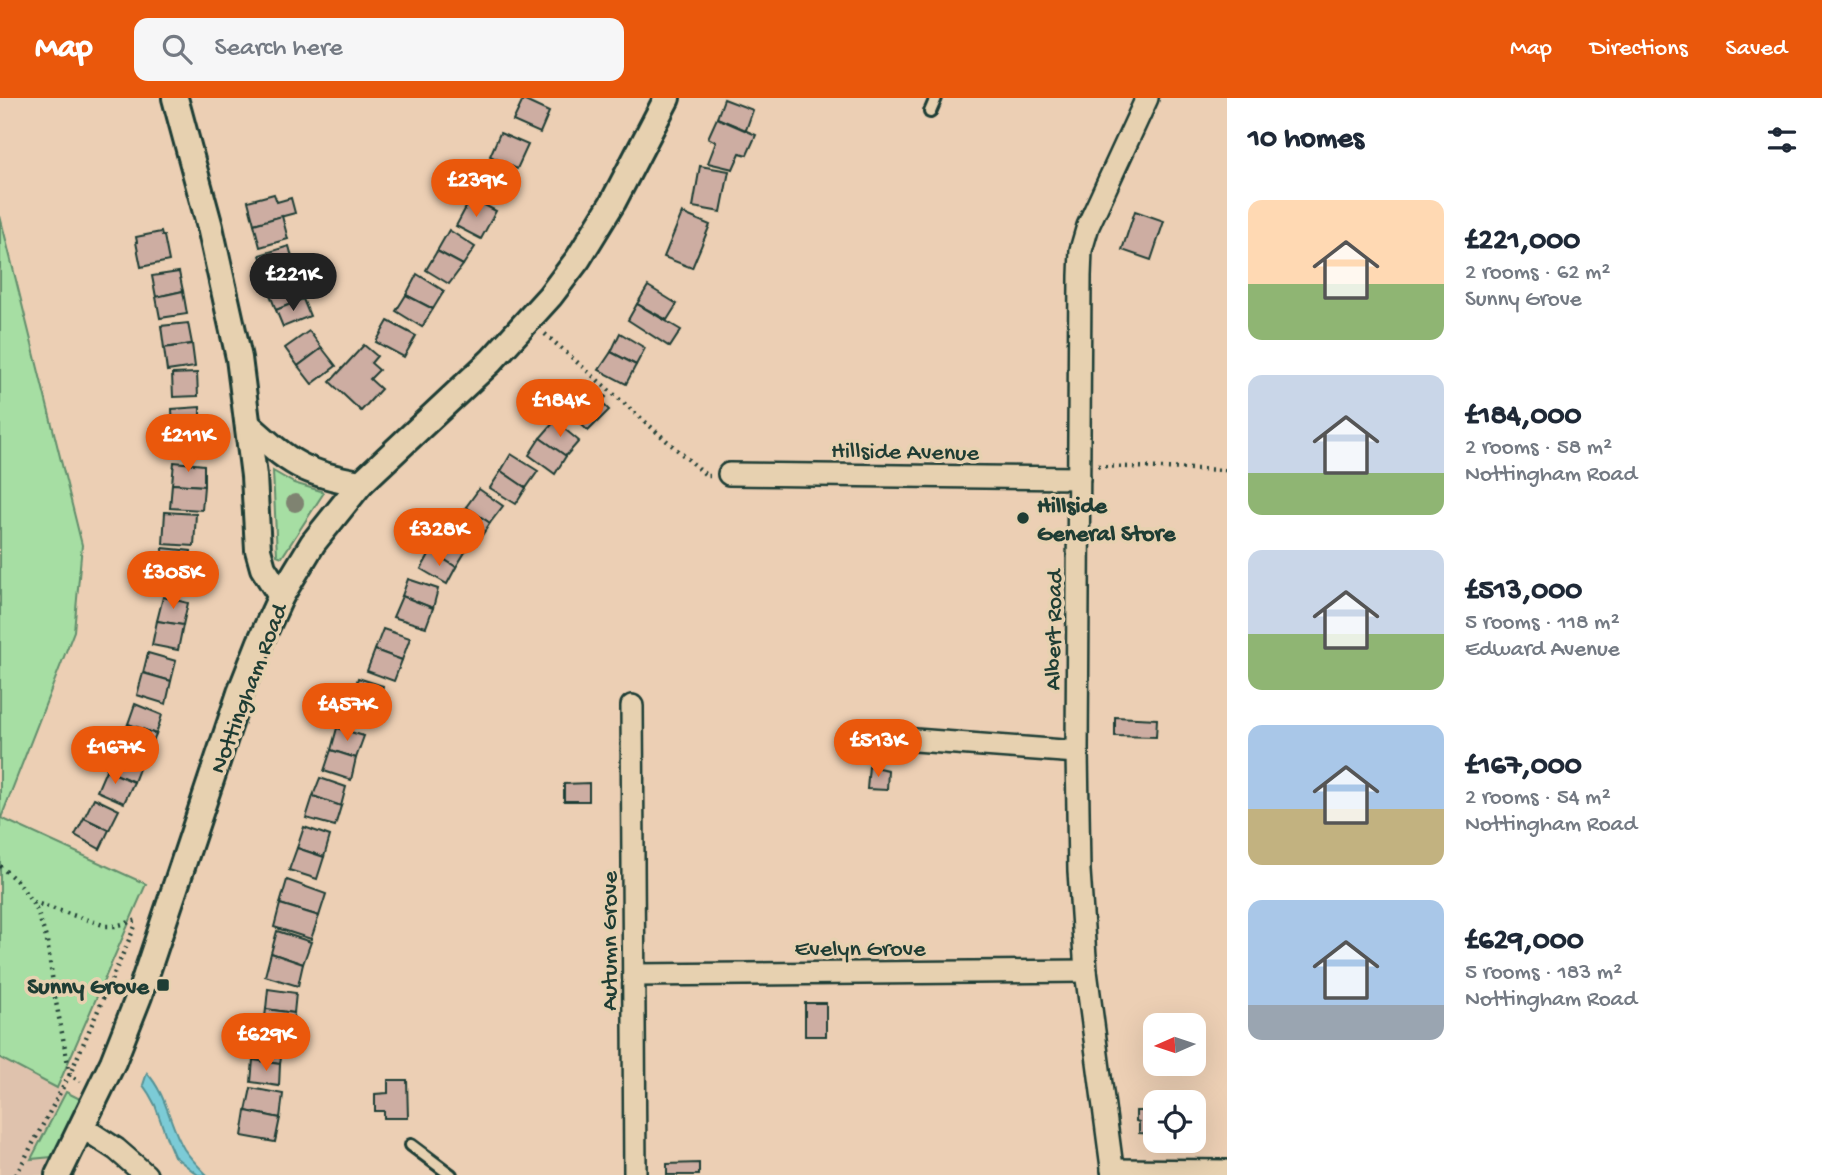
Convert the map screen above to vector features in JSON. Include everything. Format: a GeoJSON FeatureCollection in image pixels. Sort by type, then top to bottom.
{"type":"FeatureCollection","features":[{"type":"Feature","properties":{"kind":"street"},"geometry":{"type":"LineString","coordinates":[[175,98],[210,227],[239,358],[254,476],[258,550],[264,568],[281,596]]}},
{"type":"Feature","properties":{"kind":"street","name":"Nottingham Road"},"geometry":{"type":"LineString","coordinates":[[58,1175],[113,1062],[139,996],[240,693],[281,596],[313,543],[361,483],[481,370],[550,296],[578,259],[612,202],[667,98]]}},
{"type":"Feature","properties":{"kind":"street","name":"Albert Road"},"geometry":{"type":"LineString","coordinates":[[1112,1173],[1086,971],[1079,871],[1077,752],[1081,250],[1088,226],[1147,98]]}},
{"type":"Feature","properties":{"kind":"street"},"geometry":{"type":"LineString","coordinates":[[248,425],[283,456],[299,466],[325,477],[361,483]]}},
{"type":"Feature","properties":{"kind":"street","name":"Hillside Avenue"},"geometry":{"type":"LineString","coordinates":[[729,474],[1079,472]]}},
{"type":"Feature","properties":{"kind":"street","name":"Autumn Grove"},"geometry":{"type":"LineString","coordinates":[[632,706],[635,1175]]}},
{"type":"Feature","properties":{"kind":"street"},"geometry":{"type":"LineString","coordinates":[[902,739],[1077,752]]}},
{"type":"Feature","properties":{"kind":"street","name":"Evelyn Grove"},"geometry":{"type":"LineString","coordinates":[[634,975],[1086,971]]}},
{"type":"Feature","properties":{"kind":"street"},"geometry":{"type":"LineString","coordinates":[[82,1127],[116,1149],[146,1175]]}},
{"type":"Feature","properties":{"kind":"street"},"geometry":{"type":"LineString","coordinates":[[1112,1173],[1227,1171]]}},
{"type":"Feature","properties":{"kind":"lane"},"geometry":{"type":"LineString","coordinates":[[930,113],[936,98]]}},
{"type":"Feature","properties":{"kind":"lane"},"geometry":{"type":"LineString","coordinates":[[411,1145],[452,1175]]}},
{"type":"Feature","properties":{"kind":"path"},"geometry":{"type":"LineString","coordinates":[[529,320],[707,477],[729,474]]}},
{"type":"Feature","properties":{"kind":"path"},"geometry":{"type":"LineString","coordinates":[[1079,472],[1227,470]]}},
{"type":"Feature","properties":{"kind":"path"},"geometry":{"type":"LineString","coordinates":[[0,866],[19,883],[37,910],[47,941],[70,1074]]}},
{"type":"Feature","properties":{"kind":"path"},"geometry":{"type":"LineString","coordinates":[[16,1175],[70,1074],[138,920],[106,926],[33,902]]}},
{"type":"Feature","properties":{"kind":"shaded area"},"geometry":{"type":"Polygon","coordinates":[[[0,1058],[80,1099],[43,1175],[0,1175],[0,1058]]]}},
{"type":"Feature","properties":{"kind":"green space"},"geometry":{"type":"Polygon","coordinates":[[[0,216],[82,545],[74,631],[1,818],[146,884],[57,1088],[0,1058],[0,216]]]}},
{"type":"Feature","properties":{"kind":"green space"},"geometry":{"type":"Polygon","coordinates":[[[273,471],[294,483],[323,494],[282,557],[277,555],[273,471]]]}},
{"type":"Feature","properties":{"kind":"green space"},"geometry":{"type":"Polygon","coordinates":[[[66,1092],[80,1099],[52,1157],[31,1159],[66,1092]]]}},
{"type":"Feature","properties":{"kind":"water"},"geometry":{"type":"Polygon","coordinates":[[[147,1073],[164,1100],[184,1149],[207,1175],[198,1175],[174,1156],[155,1105],[143,1085],[147,1073]]]}},
{"type":"Feature","properties":{"kind":"building"},"geometry":{"type":"Polygon","coordinates":[[[724,99],[753,110],[746,130],[717,118],[724,99]]]}},
{"type":"Feature","properties":{"kind":"building"},"geometry":{"type":"Polygon","coordinates":[[[523,100],[549,112],[540,133],[513,121],[523,100]]]}},
{"type":"Feature","properties":{"kind":"building"},"geometry":{"type":"Polygon","coordinates":[[[717,118],[756,135],[747,155],[740,153],[733,169],[708,163],[716,142],[708,138],[717,118]]]}},
{"type":"Feature","properties":{"kind":"building"},"geometry":{"type":"Polygon","coordinates":[[[500,133],[528,145],[517,169],[490,156],[500,133]]]}},
{"type":"Feature","properties":{"kind":"building"},"geometry":{"type":"Polygon","coordinates":[[[483,164],[511,178],[501,198],[473,185],[483,164]]]}},
{"type":"Feature","properties":{"kind":"building"},"geometry":{"type":"Polygon","coordinates":[[[700,166],[729,171],[721,212],[693,207],[700,166]]]}},
{"type":"Feature","properties":{"kind":"building"},"geometry":{"type":"Polygon","coordinates":[[[274,194],[277,202],[291,198],[295,213],[254,224],[248,201],[274,194]]]}},
{"type":"Feature","properties":{"kind":"building"},"geometry":{"type":"Polygon","coordinates":[[[471,198],[496,211],[481,239],[456,226],[471,198]]]}},
{"type":"Feature","properties":{"kind":"building"},"geometry":{"type":"Polygon","coordinates":[[[1135,211],[1164,221],[1151,260],[1122,250],[1135,211]]]}},
{"type":"Feature","properties":{"kind":"building"},"geometry":{"type":"Polygon","coordinates":[[[682,213],[710,225],[692,268],[664,257],[682,213]]]}},
{"type":"Feature","properties":{"kind":"building"},"geometry":{"type":"Polygon","coordinates":[[[282,216],[288,239],[260,247],[254,224],[282,216]]]}},
{"type":"Feature","properties":{"kind":"building"},"geometry":{"type":"Polygon","coordinates":[[[449,230],[475,247],[463,265],[437,251],[449,230]]]}},
{"type":"Feature","properties":{"kind":"building"},"geometry":{"type":"Polygon","coordinates":[[[161,232],[169,261],[141,267],[136,237],[161,232]]]}},
{"type":"Feature","properties":{"kind":"building"},"geometry":{"type":"Polygon","coordinates":[[[289,246],[295,268],[267,278],[260,255],[289,246]]]}},
{"type":"Feature","properties":{"kind":"building"},"geometry":{"type":"Polygon","coordinates":[[[437,251],[463,265],[449,284],[426,270],[437,251]]]}},
{"type":"Feature","properties":{"kind":"building"},"geometry":{"type":"Polygon","coordinates":[[[179,272],[183,291],[156,297],[152,276],[179,272]]]}},
{"type":"Feature","properties":{"kind":"building"},"geometry":{"type":"Polygon","coordinates":[[[417,274],[444,291],[433,309],[406,295],[417,274]]]}},
{"type":"Feature","properties":{"kind":"building"},"geometry":{"type":"Polygon","coordinates":[[[295,280],[303,299],[276,310],[269,292],[295,280]]]}},
{"type":"Feature","properties":{"kind":"building"},"geometry":{"type":"Polygon","coordinates":[[[648,286],[677,304],[667,320],[637,304],[648,286]]]}},
{"type":"Feature","properties":{"kind":"building"},"geometry":{"type":"Polygon","coordinates":[[[183,291],[187,314],[160,318],[156,297],[183,291]]]}},
{"type":"Feature","properties":{"kind":"building"},"geometry":{"type":"Polygon","coordinates":[[[406,295],[433,309],[422,327],[396,311],[406,295]]]}},
{"type":"Feature","properties":{"kind":"building"},"geometry":{"type":"Polygon","coordinates":[[[303,299],[310,316],[283,327],[276,310],[303,299]]]}},
{"type":"Feature","properties":{"kind":"building"},"geometry":{"type":"Polygon","coordinates":[[[637,304],[681,330],[670,347],[628,320],[637,304]]]}},
{"type":"Feature","properties":{"kind":"building"},"geometry":{"type":"Polygon","coordinates":[[[388,321],[416,336],[404,357],[376,342],[388,321]]]}},
{"type":"Feature","properties":{"kind":"building"},"geometry":{"type":"Polygon","coordinates":[[[188,323],[192,344],[164,348],[161,326],[188,323]]]}},
{"type":"Feature","properties":{"kind":"building"},"geometry":{"type":"Polygon","coordinates":[[[309,331],[322,348],[298,366],[285,348],[309,331]]]}},
{"type":"Feature","properties":{"kind":"building"},"geometry":{"type":"Polygon","coordinates":[[[620,333],[645,348],[636,365],[611,352],[620,333]]]}},
{"type":"Feature","properties":{"kind":"building"},"geometry":{"type":"Polygon","coordinates":[[[192,344],[195,367],[167,371],[164,348],[192,344]]]}},
{"type":"Feature","properties":{"kind":"building"},"geometry":{"type":"Polygon","coordinates":[[[364,345],[377,356],[371,363],[379,370],[370,379],[381,389],[361,411],[330,382],[364,345]]]}},
{"type":"Feature","properties":{"kind":"building"},"geometry":{"type":"Polygon","coordinates":[[[322,348],[336,366],[312,384],[298,366],[322,348]]]}},
{"type":"Feature","properties":{"kind":"building"},"geometry":{"type":"Polygon","coordinates":[[[611,352],[636,365],[626,384],[599,370],[611,352]]]}},
{"type":"Feature","properties":{"kind":"building"},"geometry":{"type":"Polygon","coordinates":[[[197,373],[198,396],[173,397],[172,374],[197,373]]]}},
{"type":"Feature","properties":{"kind":"building"},"geometry":{"type":"Polygon","coordinates":[[[594,386],[606,397],[601,402],[609,410],[588,431],[569,412],[594,386]]]}},
{"type":"Feature","properties":{"kind":"building"},"geometry":{"type":"Polygon","coordinates":[[[200,407],[200,430],[173,430],[172,409],[200,407]]]}},
{"type":"Feature","properties":{"kind":"building"},"geometry":{"type":"Polygon","coordinates":[[[555,421],[579,441],[566,456],[540,438],[555,421]]]}},
{"type":"Feature","properties":{"kind":"building"},"geometry":{"type":"Polygon","coordinates":[[[173,430],[200,430],[201,453],[175,452],[173,430]]]}},
{"type":"Feature","properties":{"kind":"building"},"geometry":{"type":"Polygon","coordinates":[[[540,438],[566,456],[555,474],[529,455],[540,438]]]}},
{"type":"Feature","properties":{"kind":"building"},"geometry":{"type":"Polygon","coordinates":[[[511,454],[538,471],[526,488],[501,471],[511,454]]]}},
{"type":"Feature","properties":{"kind":"building"},"geometry":{"type":"Polygon","coordinates":[[[174,462],[204,465],[204,486],[172,484],[174,462]]]}},
{"type":"Feature","properties":{"kind":"building"},"geometry":{"type":"Polygon","coordinates":[[[501,471],[526,488],[516,504],[490,488],[501,471]]]}},
{"type":"Feature","properties":{"kind":"building"},"geometry":{"type":"Polygon","coordinates":[[[172,484],[204,486],[202,510],[170,508],[172,484]]]}},
{"type":"Feature","properties":{"kind":"building"},"geometry":{"type":"Polygon","coordinates":[[[479,489],[503,506],[490,523],[466,507],[479,489]]]}},
{"type":"Feature","properties":{"kind":"building"},"geometry":{"type":"Polygon","coordinates":[[[466,507],[490,523],[479,540],[455,525],[466,507]]]}},
{"type":"Feature","properties":{"kind":"building"},"geometry":{"type":"Polygon","coordinates":[[[165,512],[196,514],[194,546],[163,544],[165,512]]]}},
{"type":"Feature","properties":{"kind":"building"},"geometry":{"type":"Polygon","coordinates":[[[442,532],[467,549],[456,567],[431,551],[442,532]]]}},
{"type":"Feature","properties":{"kind":"building"},"geometry":{"type":"Polygon","coordinates":[[[163,548],[191,551],[190,573],[162,571],[163,548]]]}},
{"type":"Feature","properties":{"kind":"building"},"geometry":{"type":"Polygon","coordinates":[[[431,551],[456,567],[447,584],[421,569],[431,551]]]}},
{"type":"Feature","properties":{"kind":"building"},"geometry":{"type":"Polygon","coordinates":[[[162,571],[190,573],[190,595],[160,592],[162,571]]]}},
{"type":"Feature","properties":{"kind":"building"},"geometry":{"type":"Polygon","coordinates":[[[408,579],[438,589],[433,608],[402,596],[408,579]]]}},
{"type":"Feature","properties":{"kind":"building"},"geometry":{"type":"Polygon","coordinates":[[[402,596],[433,608],[426,627],[393,617],[402,596]]]}},
{"type":"Feature","properties":{"kind":"building"},"geometry":{"type":"Polygon","coordinates":[[[163,597],[188,603],[183,625],[157,621],[163,597]]]}},
{"type":"Feature","properties":{"kind":"building"},"geometry":{"type":"Polygon","coordinates":[[[157,621],[183,625],[178,650],[152,645],[157,621]]]}},
{"type":"Feature","properties":{"kind":"building"},"geometry":{"type":"Polygon","coordinates":[[[383,629],[410,638],[402,660],[375,650],[383,629]]]}},
{"type":"Feature","properties":{"kind":"building"},"geometry":{"type":"Polygon","coordinates":[[[375,650],[402,660],[394,681],[367,671],[375,650]]]}},
{"type":"Feature","properties":{"kind":"building"},"geometry":{"type":"Polygon","coordinates":[[[148,653],[176,661],[171,681],[143,673],[148,653]]]}},
{"type":"Feature","properties":{"kind":"building"},"geometry":{"type":"Polygon","coordinates":[[[143,673],[171,681],[166,704],[137,695],[143,673]]]}},
{"type":"Feature","properties":{"kind":"building"},"geometry":{"type":"Polygon","coordinates":[[[358,678],[383,686],[378,705],[352,697],[358,678]]]}},
{"type":"Feature","properties":{"kind":"building"},"geometry":{"type":"Polygon","coordinates":[[[352,697],[378,705],[369,728],[344,718],[352,697]]]}},
{"type":"Feature","properties":{"kind":"building"},"geometry":{"type":"Polygon","coordinates":[[[135,704],[162,715],[156,734],[128,724],[135,704]]]}},
{"type":"Feature","properties":{"kind":"building"},"geometry":{"type":"Polygon","coordinates":[[[1115,717],[1157,719],[1156,737],[1115,736],[1115,717]]]}},
{"type":"Feature","properties":{"kind":"building"},"geometry":{"type":"Polygon","coordinates":[[[128,724],[156,734],[148,753],[120,743],[128,724]]]}},
{"type":"Feature","properties":{"kind":"building"},"geometry":{"type":"Polygon","coordinates":[[[337,728],[364,736],[356,758],[331,750],[337,728]]]}},
{"type":"Feature","properties":{"kind":"building"},"geometry":{"type":"Polygon","coordinates":[[[117,750],[142,761],[134,782],[106,770],[117,750]]]}},
{"type":"Feature","properties":{"kind":"building"},"geometry":{"type":"Polygon","coordinates":[[[331,750],[356,758],[351,780],[324,771],[331,750]]]}},
{"type":"Feature","properties":{"kind":"building"},"geometry":{"type":"Polygon","coordinates":[[[869,766],[888,770],[887,790],[867,789],[869,766]]]}},
{"type":"Feature","properties":{"kind":"building"},"geometry":{"type":"Polygon","coordinates":[[[106,770],[134,782],[124,803],[97,791],[106,770]]]}},
{"type":"Feature","properties":{"kind":"building"},"geometry":{"type":"Polygon","coordinates":[[[320,778],[346,787],[341,806],[313,796],[320,778]]]}},
{"type":"Feature","properties":{"kind":"building"},"geometry":{"type":"Polygon","coordinates":[[[589,783],[589,801],[564,801],[564,784],[589,783]]]}},
{"type":"Feature","properties":{"kind":"building"},"geometry":{"type":"Polygon","coordinates":[[[313,796],[341,806],[335,826],[306,818],[313,796]]]}},
{"type":"Feature","properties":{"kind":"building"},"geometry":{"type":"Polygon","coordinates":[[[94,798],[119,810],[109,830],[84,818],[94,798]]]}},
{"type":"Feature","properties":{"kind":"building"},"geometry":{"type":"Polygon","coordinates":[[[84,818],[109,830],[100,849],[75,835],[84,818]]]}},
{"type":"Feature","properties":{"kind":"building"},"geometry":{"type":"Polygon","coordinates":[[[304,827],[330,836],[324,857],[297,848],[304,827]]]}},
{"type":"Feature","properties":{"kind":"building"},"geometry":{"type":"Polygon","coordinates":[[[297,848],[324,857],[317,879],[289,870],[297,848]]]}},
{"type":"Feature","properties":{"kind":"building"},"geometry":{"type":"Polygon","coordinates":[[[287,880],[326,894],[319,916],[280,904],[287,880]]]}},
{"type":"Feature","properties":{"kind":"building"},"geometry":{"type":"Polygon","coordinates":[[[280,904],[319,916],[311,939],[274,927],[280,904]]]}},
{"type":"Feature","properties":{"kind":"building"},"geometry":{"type":"Polygon","coordinates":[[[277,931],[311,942],[303,964],[271,953],[277,931]]]}},
{"type":"Feature","properties":{"kind":"building"},"geometry":{"type":"Polygon","coordinates":[[[271,953],[303,964],[298,986],[265,976],[271,953]]]}},
{"type":"Feature","properties":{"kind":"building"},"geometry":{"type":"Polygon","coordinates":[[[268,989],[296,993],[294,1013],[266,1009],[268,989]]]}},
{"type":"Feature","properties":{"kind":"building"},"geometry":{"type":"Polygon","coordinates":[[[805,1003],[826,1003],[826,1036],[805,1036],[805,1003]]]}},
{"type":"Feature","properties":{"kind":"building"},"geometry":{"type":"Polygon","coordinates":[[[266,1009],[294,1013],[291,1035],[263,1032],[266,1009]]]}},
{"type":"Feature","properties":{"kind":"building"},"geometry":{"type":"Polygon","coordinates":[[[256,1040],[283,1046],[280,1064],[253,1060],[256,1040]]]}},
{"type":"Feature","properties":{"kind":"building"},"geometry":{"type":"Polygon","coordinates":[[[253,1060],[280,1064],[279,1086],[251,1082],[253,1060]]]}},
{"type":"Feature","properties":{"kind":"building"},"geometry":{"type":"Polygon","coordinates":[[[388,1080],[407,1080],[408,1118],[384,1118],[384,1111],[375,1111],[375,1094],[388,1093],[388,1080]]]}},
{"type":"Feature","properties":{"kind":"building"},"geometry":{"type":"Polygon","coordinates":[[[251,1088],[283,1094],[280,1118],[246,1111],[251,1088]]]}},
{"type":"Feature","properties":{"kind":"building"},"geometry":{"type":"Polygon","coordinates":[[[246,1111],[280,1118],[275,1142],[242,1136],[246,1111]]]}},
{"type":"Feature","properties":{"kind":"building"},"geometry":{"type":"Polygon","coordinates":[[[1136,1111],[1143,1111],[1143,1133],[1139,1133],[1139,1122],[1136,1121],[1136,1111]]]}},
{"type":"Feature","properties":{"kind":"building"},"geometry":{"type":"Polygon","coordinates":[[[699,1163],[699,1175],[667,1175],[667,1164],[699,1163]]]}},
{"type":"Feature","properties":{"kind":"place","name":"Hillside General Store"},"geometry":{"type":"Point","coordinates":[1023,518]}},
{"type":"Feature","properties":{"kind":"place","name":"Sunny Grove"},"geometry":{"type":"Point","coordinates":[163,985]}}]}
